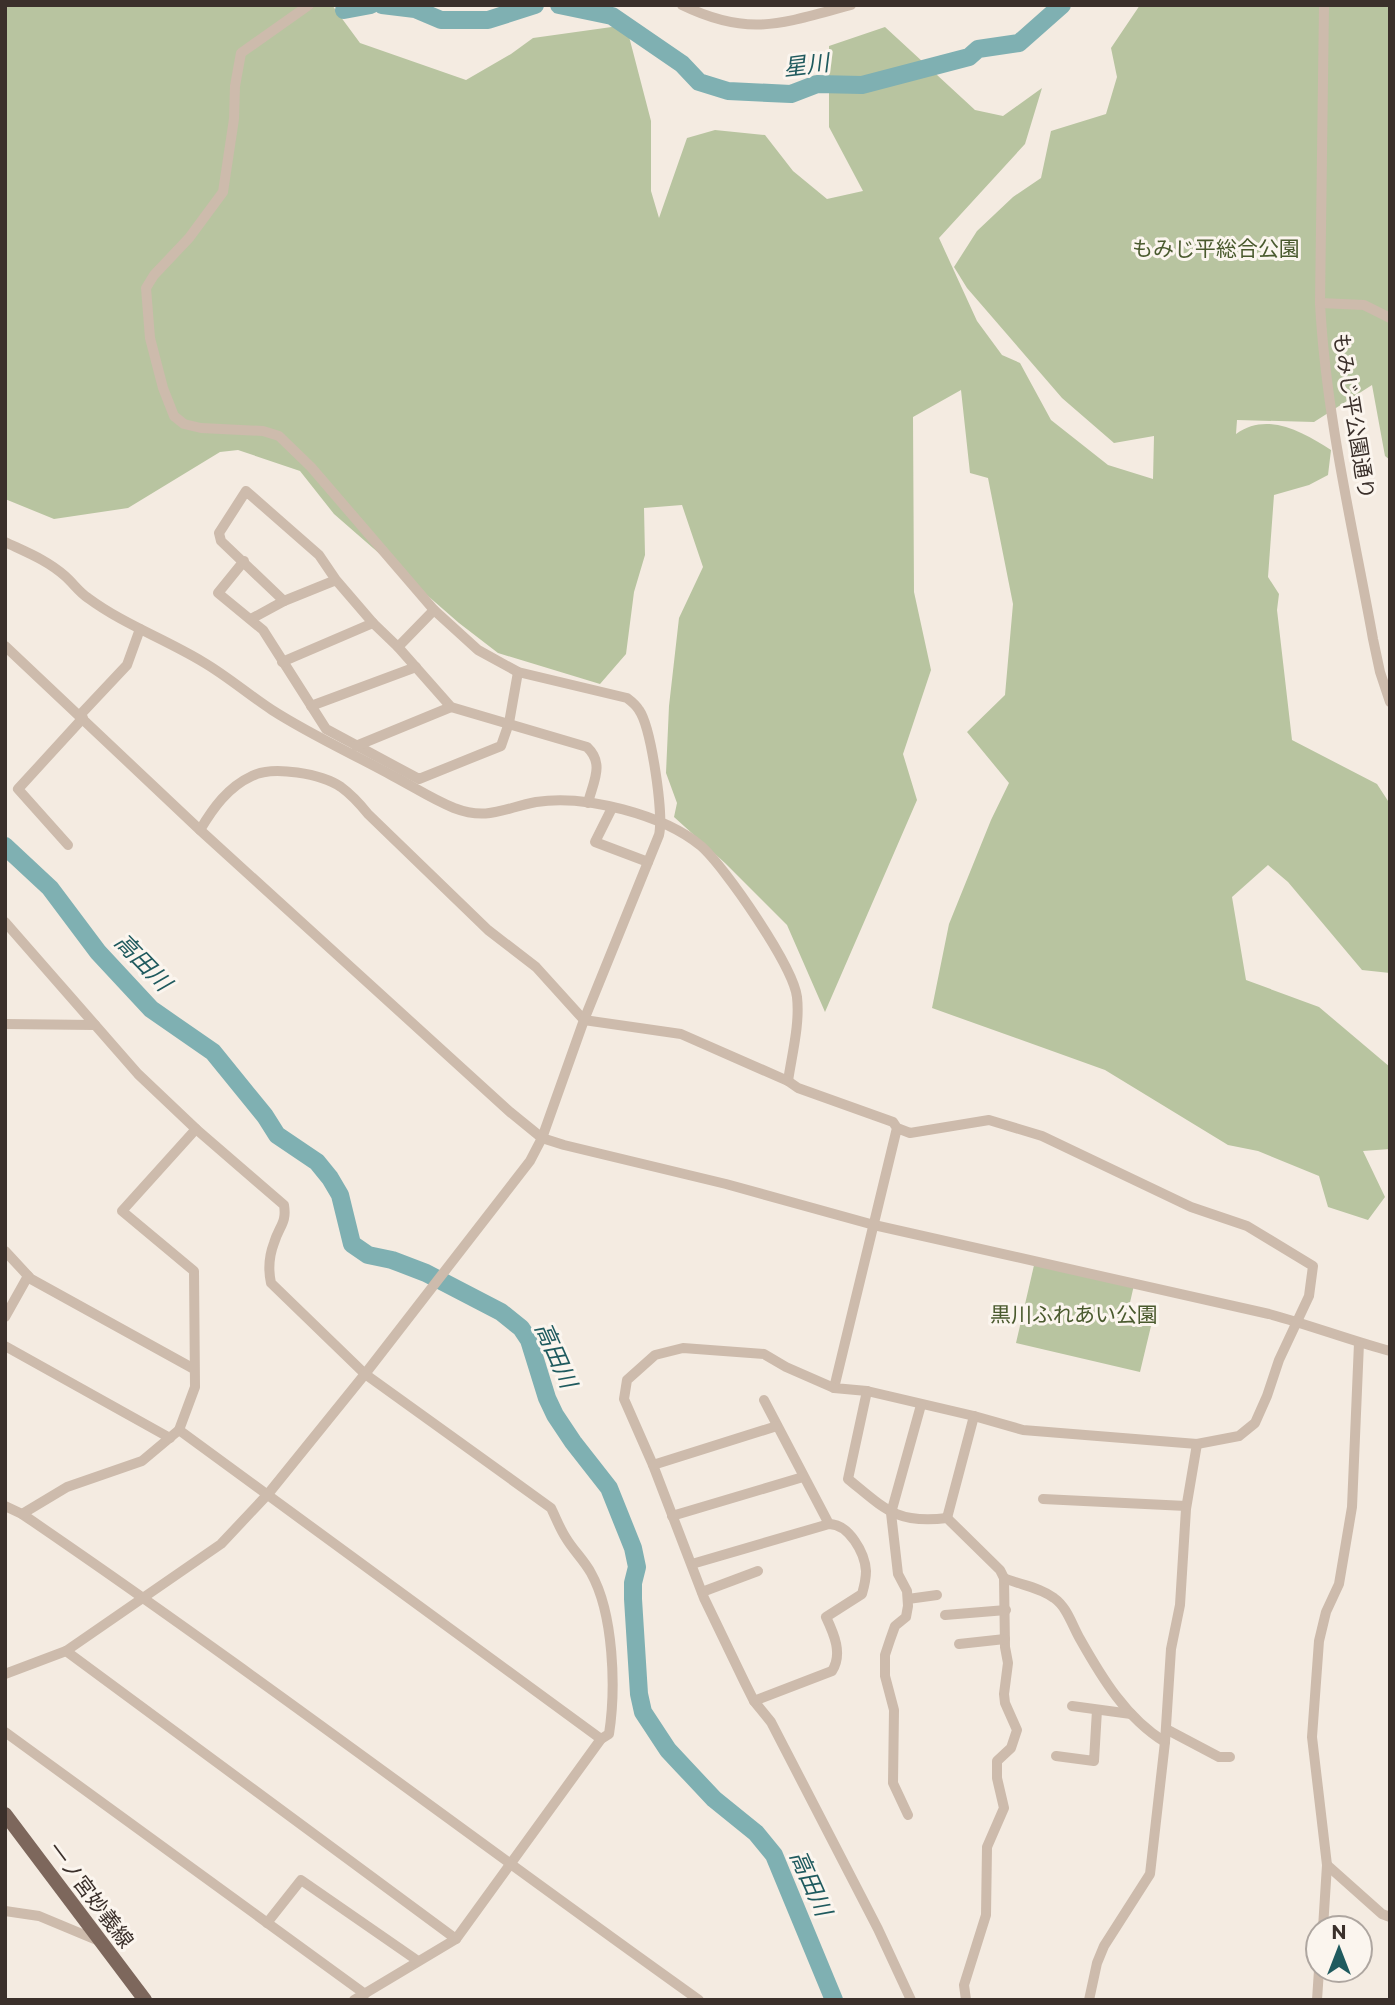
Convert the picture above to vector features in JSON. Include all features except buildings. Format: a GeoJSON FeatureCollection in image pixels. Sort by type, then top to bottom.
{"type":"FeatureCollection","features":[{"type":"Feature","properties":{"kind":"main road","name":"一ノ宮妙義線"},"geometry":{"type":"LineString","coordinates":[[5,1814],[145,2000]]}},
{"type":"Feature","properties":{"kind":"street"},"geometry":{"type":"LineString","coordinates":[[5,1674],[66,1651],[221,1544],[268,1494],[365,1374],[530,1161],[542,1138],[584,1020],[660,835],[662,821],[654,764],[640,711],[627,698],[518,672],[478,650],[434,610],[311,467],[279,436],[263,430],[201,428],[178,420],[163,388],[150,338],[146,288],[154,275],[189,238],[223,192],[241,53],[309,5]]}},
{"type":"Feature","properties":{"kind":"street"},"geometry":{"type":"LineString","coordinates":[[682,5],[713,19],[743,26],[766,26],[851,5]]}},
{"type":"Feature","properties":{"kind":"street","name":"もみじ平公園通り"},"geometry":{"type":"LineString","coordinates":[[1324,5],[1320,303],[1328,402],[1378,661],[1390,702]]}},
{"type":"Feature","properties":{"kind":"street"},"geometry":{"type":"LineString","coordinates":[[1320,303],[1364,305],[1390,318]]}},
{"type":"Feature","properties":{"kind":"street"},"geometry":{"type":"LineString","coordinates":[[284,601],[221,541],[219,533],[246,491],[319,555],[373,624],[398,647],[451,707],[587,747],[596,755],[598,766],[588,803]]}},
{"type":"Feature","properties":{"kind":"street"},"geometry":{"type":"LineString","coordinates":[[5,542],[42,559],[64,575],[87,598],[205,663],[271,710],[434,800],[467,813],[499,813],[537,802],[588,803],[662,821],[702,847],[723,870],[784,965],[797,995],[797,1024],[788,1081]]}},
{"type":"Feature","properties":{"kind":"street"},"geometry":{"type":"LineString","coordinates":[[244,561],[218,593],[263,630],[326,729],[419,779],[501,746],[509,723],[518,672]]}},
{"type":"Feature","properties":{"kind":"street"},"geometry":{"type":"LineString","coordinates":[[251,620],[284,601],[336,580]]}},
{"type":"Feature","properties":{"kind":"street"},"geometry":{"type":"LineString","coordinates":[[398,647],[434,610]]}},
{"type":"Feature","properties":{"kind":"street"},"geometry":{"type":"LineString","coordinates":[[282,662],[373,624]]}},
{"type":"Feature","properties":{"kind":"street"},"geometry":{"type":"LineString","coordinates":[[68,845],[18,789],[127,665],[139,629]]}},
{"type":"Feature","properties":{"kind":"street"},"geometry":{"type":"LineString","coordinates":[[5,646],[200,830],[542,1138],[726,1184],[874,1225],[1298,1322],[1390,1351]]}},
{"type":"Feature","properties":{"kind":"street"},"geometry":{"type":"LineString","coordinates":[[310,706],[416,667]]}},
{"type":"Feature","properties":{"kind":"street"},"geometry":{"type":"LineString","coordinates":[[356,746],[451,707]]}},
{"type":"Feature","properties":{"kind":"street"},"geometry":{"type":"LineString","coordinates":[[200,830],[214,807],[252,776],[277,772],[326,779],[340,786],[355,799],[488,930],[536,967],[584,1020],[681,1034],[788,1081],[798,1088],[893,1122],[897,1128],[910,1133],[989,1120],[1042,1136],[1191,1207],[1247,1226],[1313,1266],[1309,1296],[1279,1360],[1255,1423],[1239,1436],[1196,1444],[1023,1430],[867,1391],[834,1388],[764,1354],[684,1348],[654,1355],[627,1380],[624,1399],[653,1465],[702,1592],[754,1701],[771,1722],[878,1929],[911,2000]]}},
{"type":"Feature","properties":{"kind":"street"},"geometry":{"type":"LineString","coordinates":[[612,808],[595,842],[648,862]]}},
{"type":"Feature","properties":{"kind":"street"},"geometry":{"type":"LineString","coordinates":[[5,922],[138,1074],[196,1129],[284,1205],[286,1217],[274,1242],[268,1268],[271,1283],[365,1374],[551,1508],[565,1536],[592,1574],[604,1605],[611,1656],[609,1734],[601,1739],[456,1939],[354,2000]]}},
{"type":"Feature","properties":{"kind":"street"},"geometry":{"type":"LineString","coordinates":[[5,1024],[95,1025]]}},
{"type":"Feature","properties":{"kind":"street"},"geometry":{"type":"LineString","coordinates":[[834,1388],[897,1128]]}},
{"type":"Feature","properties":{"kind":"street"},"geometry":{"type":"LineString","coordinates":[[22,1514],[67,1487],[142,1461],[179,1430],[195,1387],[194,1271],[122,1211],[196,1129]]}},
{"type":"Feature","properties":{"kind":"street"},"geometry":{"type":"LineString","coordinates":[[5,1251],[28,1276],[194,1369]]}},
{"type":"Feature","properties":{"kind":"street"},"geometry":{"type":"LineString","coordinates":[[5,1317],[28,1276]]}},
{"type":"Feature","properties":{"kind":"street"},"geometry":{"type":"LineString","coordinates":[[1323,1914],[1327,1865],[1312,1737],[1319,1641],[1326,1612],[1339,1584],[1352,1507],[1359,1343]]}},
{"type":"Feature","properties":{"kind":"street"},"geometry":{"type":"LineString","coordinates":[[5,1346],[170,1438]]}},
{"type":"Feature","properties":{"kind":"street"},"geometry":{"type":"LineString","coordinates":[[867,1391],[848,1479],[891,1513],[923,1521],[947,1518]]}},
{"type":"Feature","properties":{"kind":"street"},"geometry":{"type":"LineString","coordinates":[[764,1400],[829,1524]]}},
{"type":"Feature","properties":{"kind":"street"},"geometry":{"type":"LineString","coordinates":[[908,1815],[893,1783],[894,1710],[885,1676],[886,1655],[895,1626],[905,1617],[908,1599],[898,1574],[891,1513],[921,1405]]}},
{"type":"Feature","properties":{"kind":"street"},"geometry":{"type":"LineString","coordinates":[[947,1518],[974,1416]]}},
{"type":"Feature","properties":{"kind":"street"},"geometry":{"type":"LineString","coordinates":[[653,1465],[777,1426]]}},
{"type":"Feature","properties":{"kind":"street"},"geometry":{"type":"LineString","coordinates":[[179,1430],[601,1739]]}},
{"type":"Feature","properties":{"kind":"street"},"geometry":{"type":"LineString","coordinates":[[1088,2000],[1104,1946],[1150,1874],[1165,1742],[1171,1649],[1181,1605],[1186,1506],[1196,1444]]}},
{"type":"Feature","properties":{"kind":"street"},"geometry":{"type":"LineString","coordinates":[[672,1516],[803,1477]]}},
{"type":"Feature","properties":{"kind":"street"},"geometry":{"type":"LineString","coordinates":[[1043,1499],[1186,1506]]}},
{"type":"Feature","properties":{"kind":"street"},"geometry":{"type":"LineString","coordinates":[[5,1506],[22,1514],[144,1597],[699,2000]]}},
{"type":"Feature","properties":{"kind":"street"},"geometry":{"type":"LineString","coordinates":[[947,1518],[1000,1570],[1003,1578],[1005,1639],[1009,1663],[1004,1694],[1005,1703],[1017,1730],[1011,1748],[997,1761],[997,1777],[1004,1808],[987,1847],[986,1915],[964,1985],[966,2000]]}},
{"type":"Feature","properties":{"kind":"street"},"geometry":{"type":"LineString","coordinates":[[692,1564],[829,1524],[838,1526],[857,1545],[866,1573],[862,1594],[826,1617],[836,1642],[835,1668],[754,1701]]}},
{"type":"Feature","properties":{"kind":"street"},"geometry":{"type":"LineString","coordinates":[[702,1592],[758,1571]]}},
{"type":"Feature","properties":{"kind":"street"},"geometry":{"type":"LineString","coordinates":[[1003,1578],[1042,1591],[1063,1606],[1105,1680],[1145,1730],[1165,1742]]}},
{"type":"Feature","properties":{"kind":"street"},"geometry":{"type":"LineString","coordinates":[[908,1599],[937,1595]]}},
{"type":"Feature","properties":{"kind":"street"},"geometry":{"type":"LineString","coordinates":[[945,1615],[1006,1609]]}},
{"type":"Feature","properties":{"kind":"street"},"geometry":{"type":"LineString","coordinates":[[960,1644],[1005,1639]]}},
{"type":"Feature","properties":{"kind":"street"},"geometry":{"type":"LineString","coordinates":[[66,1651],[456,1939]]}},
{"type":"Feature","properties":{"kind":"street"},"geometry":{"type":"LineString","coordinates":[[1072,1706],[1131,1714]]}},
{"type":"Feature","properties":{"kind":"street"},"geometry":{"type":"LineString","coordinates":[[1056,1756],[1094,1761],[1097,1710]]}},
{"type":"Feature","properties":{"kind":"street"},"geometry":{"type":"LineString","coordinates":[[1166,1729],[1219,1757],[1230,1757]]}},
{"type":"Feature","properties":{"kind":"street"},"geometry":{"type":"LineString","coordinates":[[5,1732],[365,1994]]}},
{"type":"Feature","properties":{"kind":"street"},"geometry":{"type":"LineString","coordinates":[[1327,1865],[1382,1914],[1390,1917]]}},
{"type":"Feature","properties":{"kind":"street"},"geometry":{"type":"LineString","coordinates":[[267,1923],[301,1880],[418,1961]]}},
{"type":"Feature","properties":{"kind":"street"},"geometry":{"type":"LineString","coordinates":[[5,1911],[40,1916],[99,1941]]}},
{"type":"Feature","properties":{"kind":"green space","name":"もみじ平総合公園"},"geometry":{"type":"Polygon","coordinates":[[[5,5],[332,5],[360,43],[466,80],[533,38],[626,25],[651,121],[651,191],[659,218],[687,138],[715,130],[765,135],[793,171],[827,199],[863,191],[829,127],[829,46],[885,27],[975,110],[1003,116],[1042,88],[1025,144],[939,238],[977,321],[1002,355],[1020,363],[1051,420],[1108,465],[1153,479],[1154,436],[1114,443],[1062,398],[967,288],[954,267],[977,231],[1013,197],[1041,178],[1051,131],[1106,114],[1117,77],[1111,48],[1140,5],[1390,5],[1390,460],[1385,456],[1372,385],[1314,422],[1237,420],[1236,434],[1248,427],[1272,424],[1297,431],[1331,450],[1328,475],[1309,485],[1274,495],[1268,577],[1279,594],[1277,610],[1292,740],[1377,784],[1390,804],[1390,973],[1362,970],[1288,882],[1268,865],[1232,897],[1246,980],[1319,1007],[1390,1067],[1390,1149],[1363,1151],[1385,1197],[1368,1220],[1328,1207],[1319,1176],[1258,1151],[1228,1145],[1105,1070],[932,1008],[949,924],[1009,783],[967,732],[1005,695],[1013,604],[988,478],[970,473],[961,390],[913,417],[914,592],[931,670],[903,754],[917,800],[825,1012],[787,925],[674,817],[677,803],[666,773],[669,706],[679,618],[703,567],[682,505],[644,508],[645,555],[634,592],[626,654],[600,684],[498,653],[459,623],[334,514],[300,471],[238,450],[220,452],[128,508],[54,519],[5,499],[5,5]]]}},
{"type":"Feature","properties":{"kind":"green space","name":"黒川ふれあい公園"},"geometry":{"type":"Polygon","coordinates":[[[1035,1261],[1134,1285],[1126,1320],[1151,1326],[1140,1372],[1016,1343],[1035,1261]]]}},
{"type":"Feature","properties":{"kind":"waterway","name":"星川"},"geometry":{"type":"LineString","coordinates":[[344,10],[371,5]]}},
{"type":"Feature","properties":{"kind":"waterway","name":"星川"},"geometry":{"type":"LineString","coordinates":[[382,5],[415,9],[441,20],[488,20],[535,5]]}},
{"type":"Feature","properties":{"kind":"waterway","name":"星川"},"geometry":{"type":"LineString","coordinates":[[559,5],[612,16],[682,64],[699,82],[728,91],[791,94],[817,84],[862,85],[969,57],[978,49],[1019,43],[1062,5]]}},
{"type":"Feature","properties":{"kind":"waterway","name":"高田川"},"geometry":{"type":"LineString","coordinates":[[5,846],[50,888],[98,952],[151,1009],[213,1052],[277,1135],[317,1162],[340,1195],[352,1244],[368,1255],[392,1260],[426,1273],[501,1312],[521,1328],[529,1340],[555,1415],[609,1488],[633,1548],[637,1567],[633,1599],[639,1694],[643,1712],[668,1750],[714,1799],[756,1833],[774,1855],[834,2000]]}}]}
